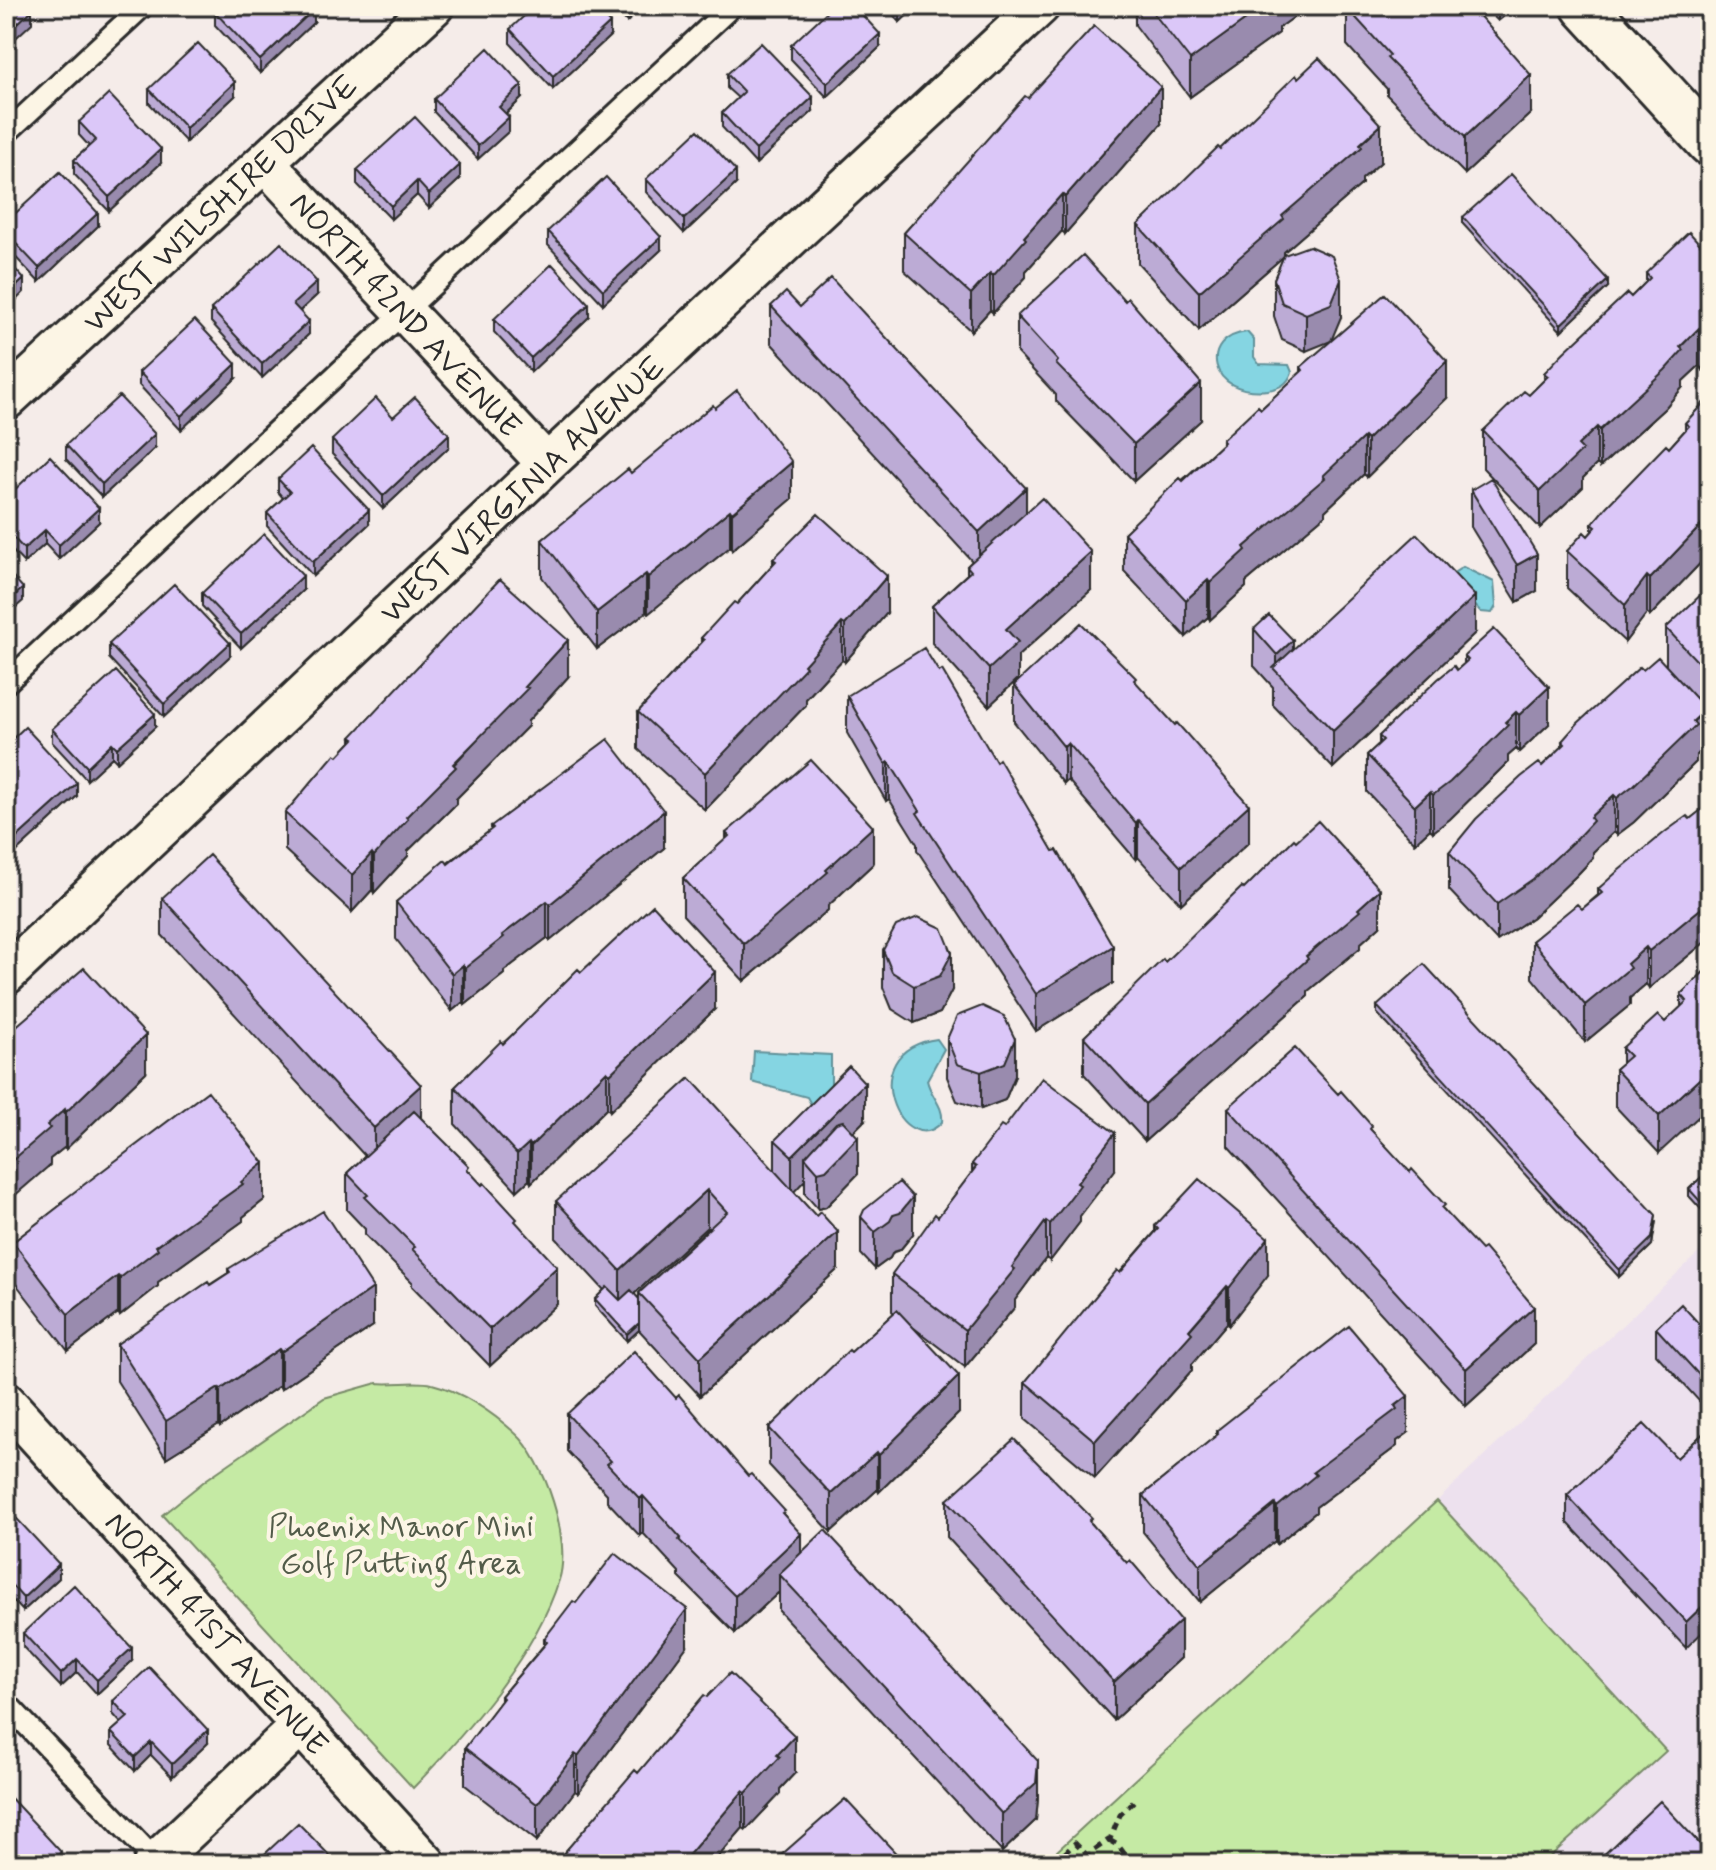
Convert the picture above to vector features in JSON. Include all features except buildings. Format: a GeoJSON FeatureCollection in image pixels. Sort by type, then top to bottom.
{"type":"FeatureCollection","features":[{"type":"Feature","properties":{"kind":"main road"},"geometry":{"type":"LineString","coordinates":[[1584,6],[1710,143]]}},
{"type":"Feature","properties":{"kind":"street","name":"WEST WILSHIRE DRIVE"},"geometry":{"type":"LineString","coordinates":[[6,400],[434,6]]}},
{"type":"Feature","properties":{"kind":"street","name":"WEST VIRGINIA AVENUE"},"geometry":{"type":"LineString","coordinates":[[6,975],[547,464],[1040,6]]}},
{"type":"Feature","properties":{"kind":"street","name":"NORTH 42ND AVENUE"},"geometry":{"type":"LineString","coordinates":[[265,163],[547,464]]}},
{"type":"Feature","properties":{"kind":"street","name":"NORTH 41ST AVENUE"},"geometry":{"type":"LineString","coordinates":[[6,1402],[427,1864]]}},
{"type":"Feature","properties":{"kind":"street"},"geometry":{"type":"LineString","coordinates":[[154,1863],[301,1725]]}},
{"type":"Feature","properties":{"kind":"lane"},"geometry":{"type":"LineString","coordinates":[[6,133],[143,6]]}},
{"type":"Feature","properties":{"kind":"lane"},"geometry":{"type":"LineString","coordinates":[[6,683],[732,6]]}},
{"type":"Feature","properties":{"kind":"lane"},"geometry":{"type":"LineString","coordinates":[[6,1703],[154,1863]]}},
{"type":"Feature","properties":{"kind":"path"},"geometry":{"type":"LineString","coordinates":[[1054,1864],[1075,1843],[1087,1855],[1108,1840],[1120,1815],[1135,1800]]}},
{"type":"Feature","properties":{"kind":"path"},"geometry":{"type":"LineString","coordinates":[[1108,1840],[1118,1845],[1132,1864]]}},
{"type":"Feature","properties":{"kind":"shaded area"},"geometry":{"type":"Polygon","coordinates":[[[1710,1242],[1710,1864],[1542,1864],[1666,1751],[1437,1501],[1710,1242]]]}},
{"type":"Feature","properties":{"kind":"green space","name":"Phoenix Manor Mini Golf Putting Area"},"geometry":{"type":"Polygon","coordinates":[[[419,1382],[443,1387],[476,1404],[515,1433],[526,1445],[546,1481],[562,1544],[559,1580],[534,1636],[517,1664],[477,1717],[413,1788],[162,1515],[207,1479],[324,1398],[377,1383],[419,1382]]]}},
{"type":"Feature","properties":{"kind":"green space"},"geometry":{"type":"Polygon","coordinates":[[[1437,1501],[1666,1751],[1542,1864],[1043,1864],[1437,1501]]]}},
{"type":"Feature","properties":{"kind":"water"},"geometry":{"type":"Polygon","coordinates":[[[1247,332],[1254,340],[1254,357],[1259,364],[1289,365],[1292,372],[1283,385],[1268,390],[1248,390],[1232,385],[1222,376],[1216,354],[1221,344],[1232,336],[1247,332]]]}},
{"type":"Feature","properties":{"kind":"water"},"geometry":{"type":"Polygon","coordinates":[[[1463,567],[1494,582],[1496,606],[1492,613],[1481,612],[1454,582],[1452,574],[1463,567]]]}},
{"type":"Feature","properties":{"kind":"water"},"geometry":{"type":"Polygon","coordinates":[[[937,1039],[944,1049],[927,1080],[941,1111],[942,1122],[927,1131],[913,1128],[901,1117],[892,1101],[890,1082],[895,1063],[910,1048],[937,1039]]]}},
{"type":"Feature","properties":{"kind":"water"},"geometry":{"type":"Polygon","coordinates":[[[754,1051],[831,1055],[831,1103],[812,1106],[807,1097],[752,1082],[754,1051]]]}}]}
